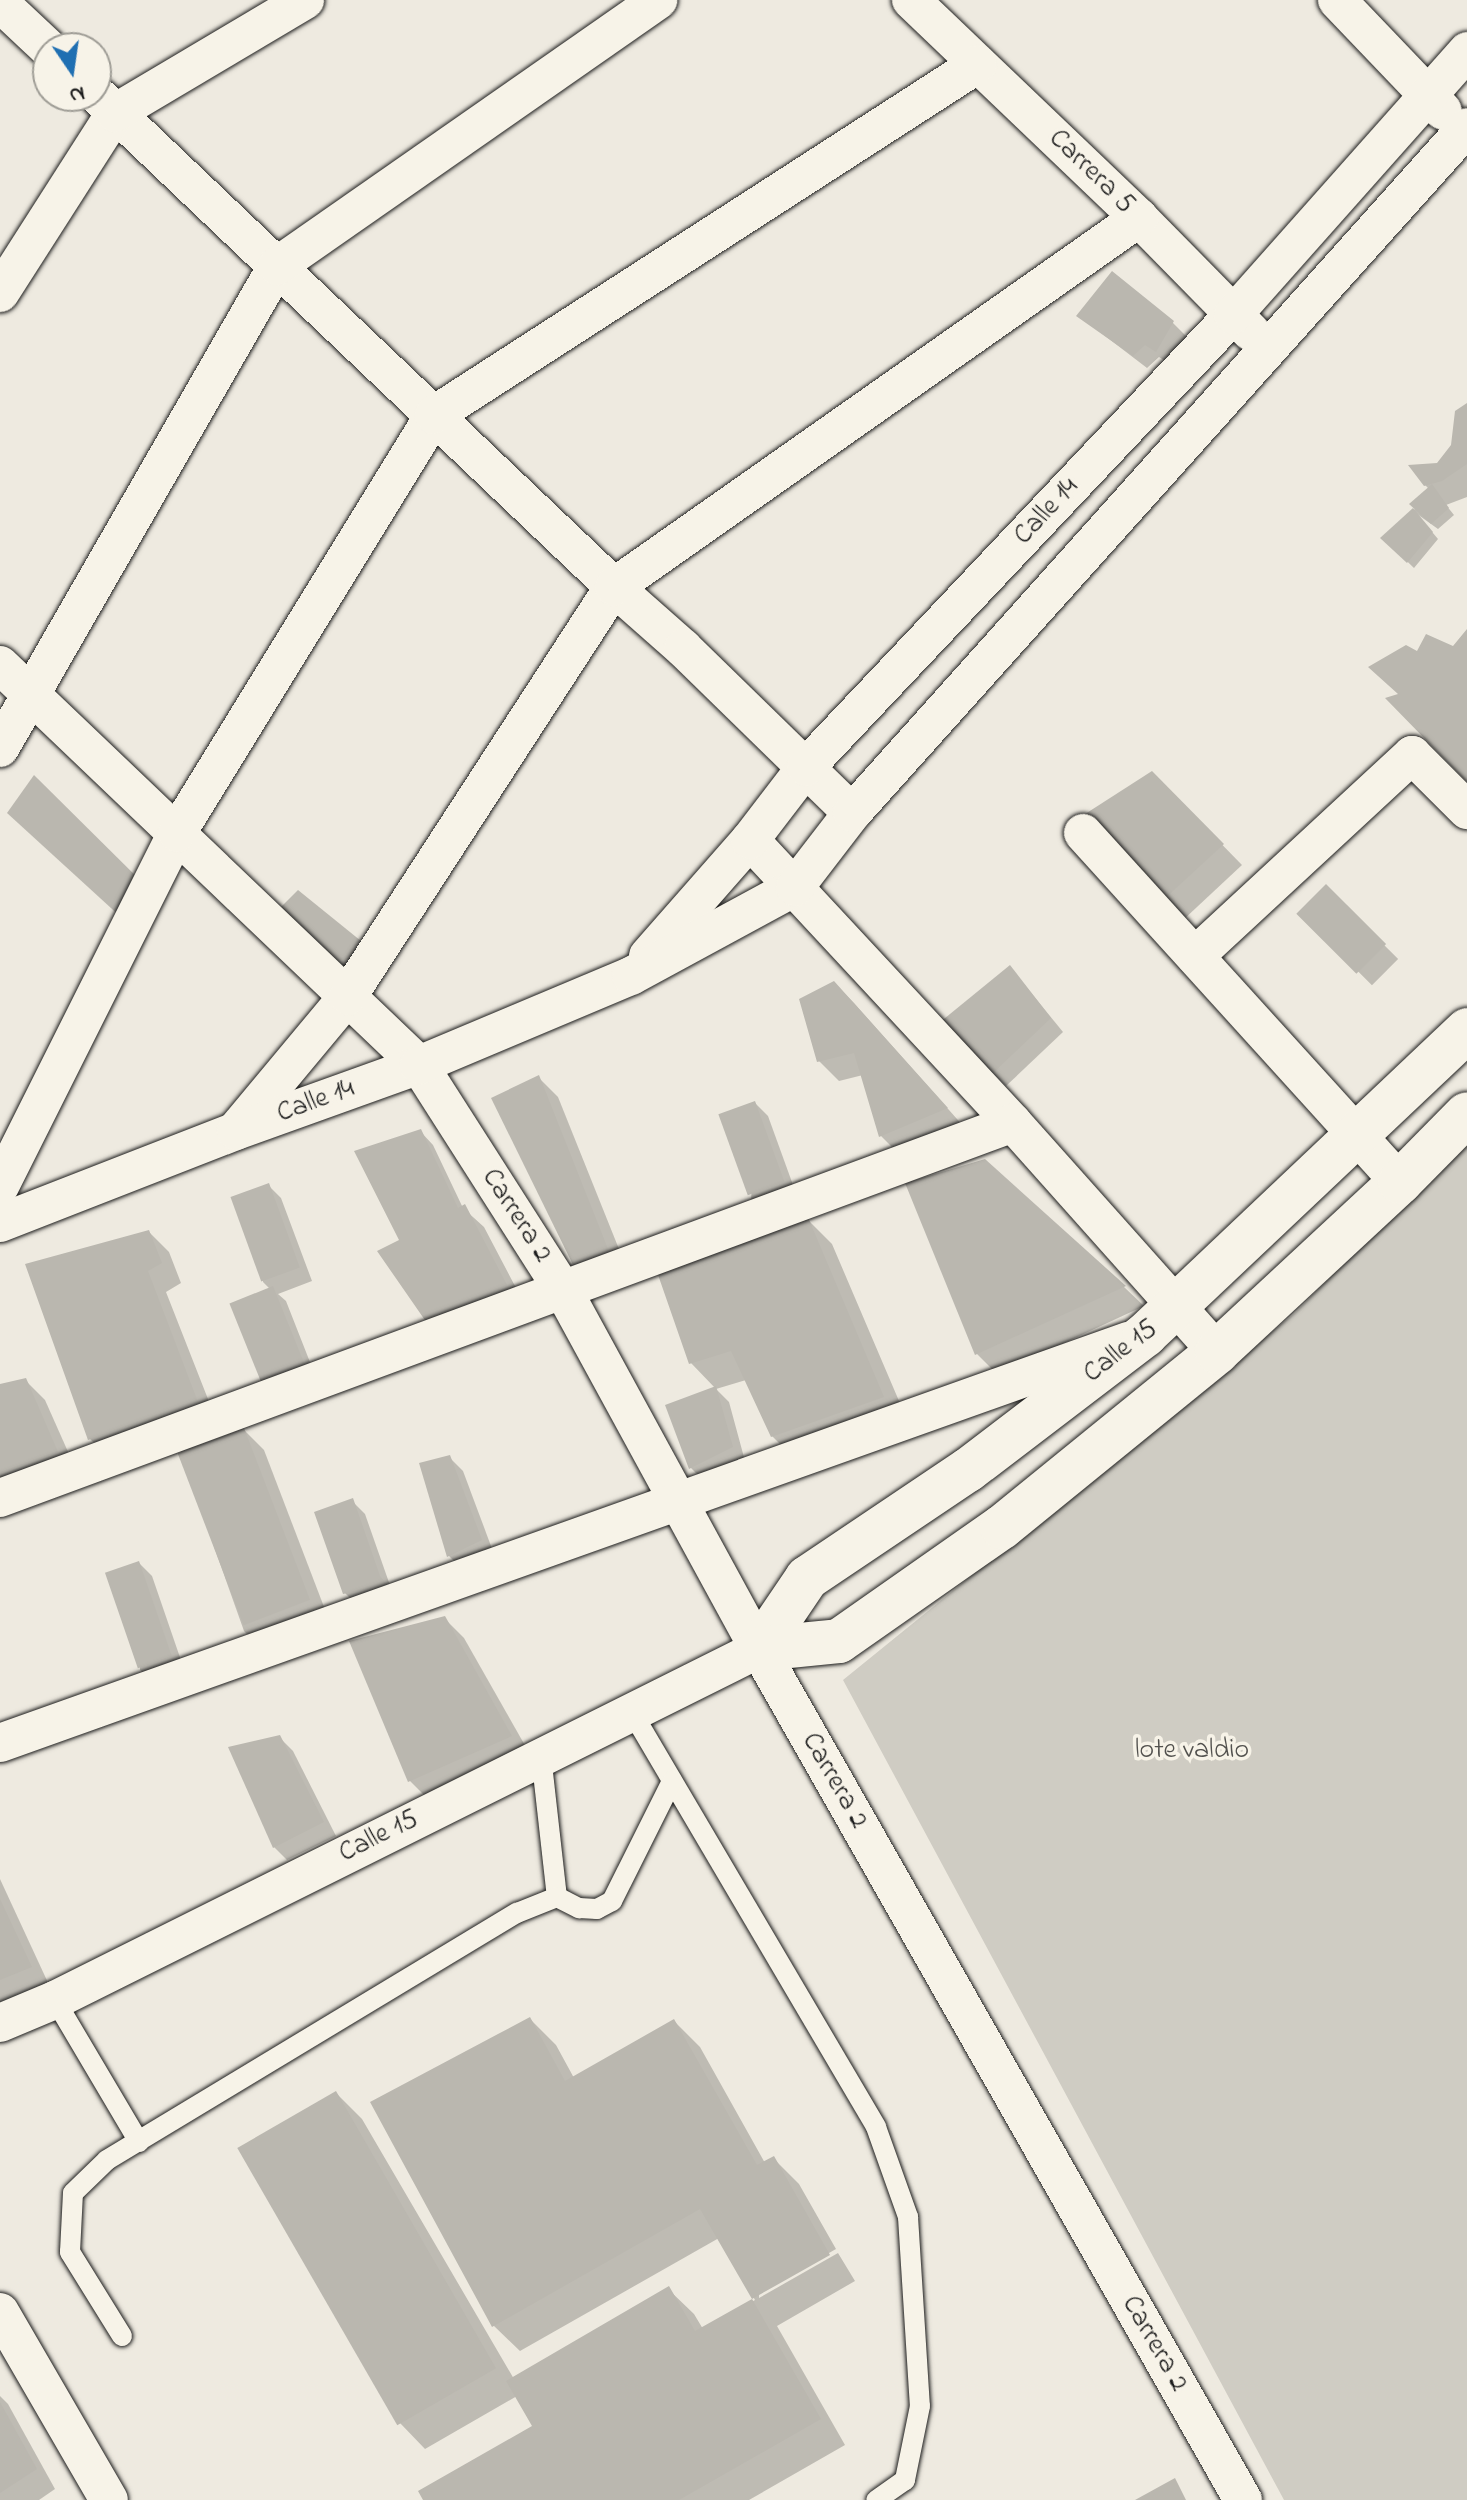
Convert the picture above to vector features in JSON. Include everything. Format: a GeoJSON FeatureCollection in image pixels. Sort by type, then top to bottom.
{"type":"FeatureCollection","features":[{"type":"Feature","properties":{"kind":"street"},"geometry":{"type":"LineString","coordinates":[[112,100],[305,0]]}},
{"type":"Feature","properties":{"kind":"street"},"geometry":{"type":"LineString","coordinates":[[0,748],[277,266],[659,0]]}},
{"type":"Feature","properties":{"kind":"street","name":"Carrera 5"},"geometry":{"type":"LineString","coordinates":[[911,0],[1139,218],[1267,348]]}},
{"type":"Feature","properties":{"kind":"street"},"geometry":{"type":"LineString","coordinates":[[1337,0],[1466,131]]}},
{"type":"Feature","properties":{"kind":"street"},"geometry":{"type":"LineString","coordinates":[[0,3],[32,33]]}},
{"type":"Feature","properties":{"kind":"street","name":"Calle 14"},"geometry":{"type":"LineString","coordinates":[[631,976],[750,840],[806,767],[1233,315],[1426,93],[1467,51]]}},
{"type":"Feature","properties":{"kind":"street"},"geometry":{"type":"LineString","coordinates":[[0,1186],[177,833],[434,415],[978,64]]}},
{"type":"Feature","properties":{"kind":"street"},"geometry":{"type":"LineString","coordinates":[[112,109],[852,813]]}},
{"type":"Feature","properties":{"kind":"street"},"geometry":{"type":"LineString","coordinates":[[0,293],[101,112]]}},
{"type":"Feature","properties":{"kind":"street","name":"Calle 14"},"geometry":{"type":"LineString","coordinates":[[0,1223],[236,1131],[419,1065],[631,976],[795,887],[852,813],[1267,348],[1466,131]]}},
{"type":"Feature","properties":{"kind":"street"},"geometry":{"type":"LineString","coordinates":[[236,1131],[348,996],[614,587],[1139,218]]}},
{"type":"Feature","properties":{"kind":"street","name":"Carrera 2"},"geometry":{"type":"LineString","coordinates":[[0,665],[419,1065],[563,1290],[675,1500],[1243,2500]]}},
{"type":"Feature","properties":{"kind":"street"},"geometry":{"type":"LineString","coordinates":[[1195,956],[1412,755],[1467,810]]}},
{"type":"Feature","properties":{"kind":"street"},"geometry":{"type":"LineString","coordinates":[[1083,833],[1400,1182]]}},
{"type":"Feature","properties":{"kind":"street"},"geometry":{"type":"LineString","coordinates":[[750,840],[1013,1123],[1217,1352]]}},
{"type":"Feature","properties":{"kind":"street","name":"Calle 15"},"geometry":{"type":"LineString","coordinates":[[759,1649],[807,1578],[968,1470],[1145,1335],[1467,1030]]}},
{"type":"Feature","properties":{"kind":"street","name":"Calle 15"},"geometry":{"type":"LineString","coordinates":[[0,2023],[55,2000],[541,1755],[633,1714],[759,1649],[839,1641],[1002,1527],[1217,1352],[1400,1182],[1467,1114]]}},
{"type":"Feature","properties":{"kind":"street"},"geometry":{"type":"LineString","coordinates":[[0,1498],[1013,1123]]}},
{"type":"Feature","properties":{"kind":"street"},"geometry":{"type":"LineString","coordinates":[[0,1743],[1145,1335]]}},
{"type":"Feature","properties":{"kind":"street"},"geometry":{"type":"LineString","coordinates":[[0,2312],[104,2498]]}},
{"type":"Feature","properties":{"kind":"lane"},"geometry":{"type":"LineString","coordinates":[[633,1714],[876,2127],[908,2217],[920,2406],[905,2480],[876,2500]]}},
{"type":"Feature","properties":{"kind":"lane"},"geometry":{"type":"LineString","coordinates":[[541,1755],[557,1897]]}},
{"type":"Feature","properties":{"kind":"lane"},"geometry":{"type":"LineString","coordinates":[[122,2336],[70,2252],[73,2193],[107,2160],[517,1913],[557,1897],[579,1908],[597,1909],[612,1901],[672,1781]]}},
{"type":"Feature","properties":{"kind":"lane"},"geometry":{"type":"LineString","coordinates":[[55,2000],[139,2142]]}},
{"type":"Feature","properties":{"kind":"green space","name":"lote valdio"},"geometry":{"type":"Polygon","coordinates":[[[1467,1139],[1467,2500],[1284,2500],[843,1680],[1294,1314],[1467,1139]]]}},
{"type":"Feature","properties":{"kind":"building"},"geometry":{"type":"Polygon","coordinates":[[[1112,271],[1174,321],[1156,352],[1145,345],[1133,356],[1076,316],[1112,271]]]}},
{"type":"Feature","properties":{"kind":"building"},"geometry":{"type":"Polygon","coordinates":[[[1467,403],[1467,464],[1442,481],[1424,486],[1408,465],[1437,463],[1451,445],[1455,411],[1467,403]]]}},
{"type":"Feature","properties":{"kind":"building"},"geometry":{"type":"Polygon","coordinates":[[[1432,484],[1449,508],[1431,524],[1409,504],[1432,484]]]}},
{"type":"Feature","properties":{"kind":"building"},"geometry":{"type":"Polygon","coordinates":[[[1413,508],[1433,532],[1407,563],[1380,538],[1413,508]]]}},
{"type":"Feature","properties":{"kind":"building"},"geometry":{"type":"Polygon","coordinates":[[[1467,629],[1467,782],[1385,698],[1398,694],[1368,667],[1406,645],[1417,651],[1426,634],[1453,646],[1467,629]]]}},
{"type":"Feature","properties":{"kind":"building"},"geometry":{"type":"Polygon","coordinates":[[[1152,771],[1224,844],[1161,902],[1082,816],[1152,771]]]}},
{"type":"Feature","properties":{"kind":"building"},"geometry":{"type":"Polygon","coordinates":[[[34,775],[149,889],[123,919],[7,813],[34,775]]]}},
{"type":"Feature","properties":{"kind":"building"},"geometry":{"type":"Polygon","coordinates":[[[1326,884],[1386,944],[1356,974],[1296,914],[1326,884]]]}},
{"type":"Feature","properties":{"kind":"building"},"geometry":{"type":"Polygon","coordinates":[[[298,890],[366,945],[339,976],[273,915],[298,890]]]}},
{"type":"Feature","properties":{"kind":"building"},"geometry":{"type":"Polygon","coordinates":[[[1010,965],[1051,1018],[992,1074],[939,1023],[1010,965]]]}},
{"type":"Feature","properties":{"kind":"building"},"geometry":{"type":"Polygon","coordinates":[[[834,981],[948,1108],[879,1137],[854,1053],[817,1062],[799,999],[834,981]]]}},
{"type":"Feature","properties":{"kind":"building"},"geometry":{"type":"Polygon","coordinates":[[[539,1075],[612,1259],[576,1271],[491,1098],[539,1075]]]}},
{"type":"Feature","properties":{"kind":"building"},"geometry":{"type":"Polygon","coordinates":[[[755,1101],[784,1182],[748,1195],[718,1114],[755,1101]]]}},
{"type":"Feature","properties":{"kind":"building"},"geometry":{"type":"Polygon","coordinates":[[[421,1129],[458,1208],[465,1204],[507,1285],[429,1326],[377,1251],[399,1240],[354,1151],[421,1129]]]}},
{"type":"Feature","properties":{"kind":"building"},"geometry":{"type":"Polygon","coordinates":[[[985,1159],[1126,1286],[975,1355],[905,1183],[985,1159]]]}},
{"type":"Feature","properties":{"kind":"building"},"geometry":{"type":"Polygon","coordinates":[[[269,1183],[300,1268],[261,1282],[230,1197],[269,1183]]]}},
{"type":"Feature","properties":{"kind":"building"},"geometry":{"type":"Polygon","coordinates":[[[807,1215],[884,1397],[771,1437],[731,1351],[689,1364],[656,1269],[807,1215]]]}},
{"type":"Feature","properties":{"kind":"building"},"geometry":{"type":"Polygon","coordinates":[[[149,1230],[162,1263],[148,1271],[198,1402],[88,1440],[25,1264],[149,1230]]]}},
{"type":"Feature","properties":{"kind":"building"},"geometry":{"type":"Polygon","coordinates":[[[273,1286],[306,1367],[262,1384],[229,1304],[273,1286]]]}},
{"type":"Feature","properties":{"kind":"building"},"geometry":{"type":"Polygon","coordinates":[[[26,1378],[58,1452],[0,1473],[0,1384],[26,1378]]]}},
{"type":"Feature","properties":{"kind":"building"},"geometry":{"type":"Polygon","coordinates":[[[716,1386],[733,1447],[689,1469],[665,1405],[716,1386]]]}},
{"type":"Feature","properties":{"kind":"building"},"geometry":{"type":"Polygon","coordinates":[[[244,1428],[310,1600],[244,1625],[178,1453],[244,1428]]]}},
{"type":"Feature","properties":{"kind":"building"},"geometry":{"type":"Polygon","coordinates":[[[450,1455],[482,1540],[447,1557],[419,1463],[450,1455]]]}},
{"type":"Feature","properties":{"kind":"building"},"geometry":{"type":"Polygon","coordinates":[[[353,1498],[380,1576],[387,1585],[343,1594],[314,1512],[353,1498]]]}},
{"type":"Feature","properties":{"kind":"building"},"geometry":{"type":"Polygon","coordinates":[[[139,1561],[172,1656],[138,1668],[105,1573],[139,1561]]]}},
{"type":"Feature","properties":{"kind":"building"},"geometry":{"type":"Polygon","coordinates":[[[445,1616],[512,1736],[408,1782],[349,1641],[445,1616]]]}},
{"type":"Feature","properties":{"kind":"building"},"geometry":{"type":"Polygon","coordinates":[[[280,1735],[324,1822],[273,1848],[228,1747],[280,1735]]]}},
{"type":"Feature","properties":{"kind":"building"},"geometry":{"type":"Polygon","coordinates":[[[0,1899],[32,1967],[0,1980],[0,1899]]]}},
{"type":"Feature","properties":{"kind":"building"},"geometry":{"type":"Polygon","coordinates":[[[530,2017],[565,2081],[674,2019],[757,2165],[774,2156],[830,2255],[752,2299],[700,2209],[492,2327],[370,2102],[530,2017]]]}},
{"type":"Feature","properties":{"kind":"building"},"geometry":{"type":"Polygon","coordinates":[[[336,2091],[496,2368],[397,2425],[237,2148],[336,2091]]]}},
{"type":"Feature","properties":{"kind":"building"},"geometry":{"type":"Polygon","coordinates":[[[669,2286],[695,2331],[752,2299],[821,2419],[679,2500],[423,2500],[418,2491],[532,2426],[506,2381],[669,2286]]]}},
{"type":"Feature","properties":{"kind":"building"},"geometry":{"type":"Polygon","coordinates":[[[0,2402],[37,2469],[0,2493],[0,2402]]]}},
{"type":"Feature","properties":{"kind":"building"},"geometry":{"type":"Polygon","coordinates":[[[1175,2478],[1186,2500],[1135,2500],[1175,2478]]]}}]}
